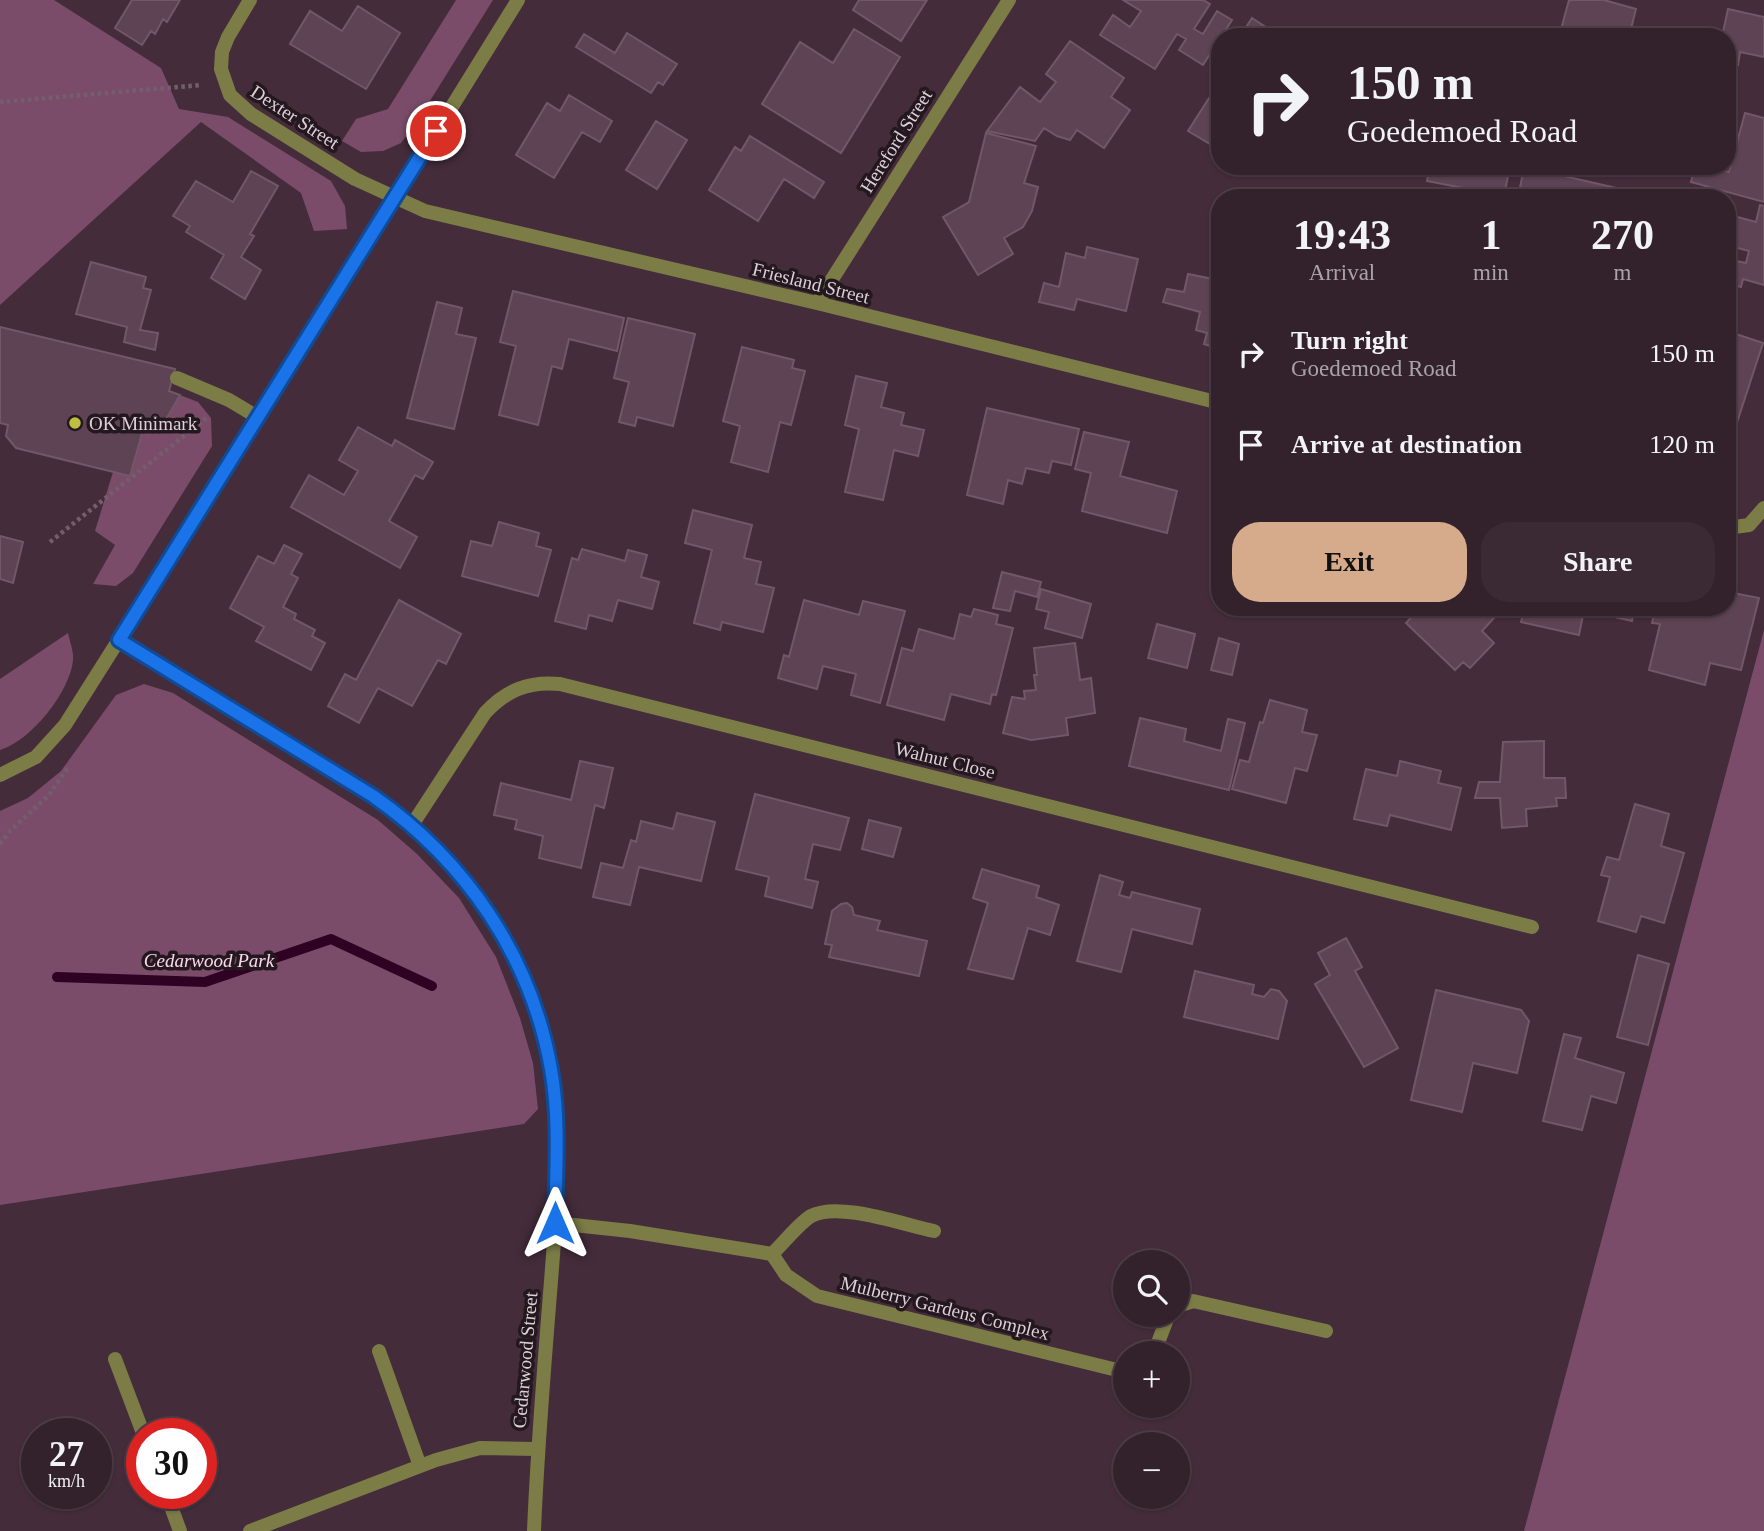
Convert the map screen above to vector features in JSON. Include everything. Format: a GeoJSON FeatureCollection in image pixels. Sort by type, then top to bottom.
{"type":"FeatureCollection","features":[{"type":"Feature","properties":{"kind":"street","name":"Dexter Street"},"geometry":{"type":"LineString","coordinates":[[250,0],[222,52],[221,69],[230,95],[251,114],[355,179],[395,197]]}},
{"type":"Feature","properties":{"kind":"street"},"geometry":{"type":"LineString","coordinates":[[0,775],[36,757],[51,743],[259,418],[518,0]]}},
{"type":"Feature","properties":{"kind":"street","name":"Hereford Street"},"geometry":{"type":"LineString","coordinates":[[817,303],[1009,0]]}},
{"type":"Feature","properties":{"kind":"street","name":"Friesland Street"},"geometry":{"type":"LineString","coordinates":[[395,197],[425,211],[817,303],[1211,401]]}},
{"type":"Feature","properties":{"kind":"street"},"geometry":{"type":"LineString","coordinates":[[177,378],[229,400],[259,418]]}},
{"type":"Feature","properties":{"kind":"street"},"geometry":{"type":"LineString","coordinates":[[1736,528],[1749,524],[1760,513]]}},
{"type":"Feature","properties":{"kind":"street","name":"Cedarwood Street"},"geometry":{"type":"LineString","coordinates":[[119,640],[373,796],[412,825],[444,855],[472,888],[497,924],[518,963],[532,998],[551,1070],[555,1107],[555,1223],[537,1449],[534,1531]]}},
{"type":"Feature","properties":{"kind":"street","name":"Walnut Close"},"geometry":{"type":"LineString","coordinates":[[412,825],[485,713],[494,704],[530,684],[560,684],[1532,927]]}},
{"type":"Feature","properties":{"kind":"street"},"geometry":{"type":"LineString","coordinates":[[555,1223],[630,1231],[772,1254],[811,1217],[824,1212],[845,1211],[934,1231]]}},
{"type":"Feature","properties":{"kind":"street","name":"Mulberry Gardens Complex"},"geometry":{"type":"LineString","coordinates":[[772,1254],[786,1275],[817,1296],[1113,1369]]}},
{"type":"Feature","properties":{"kind":"street"},"geometry":{"type":"LineString","coordinates":[[1190,1302],[1326,1331]]}},
{"type":"Feature","properties":{"kind":"street"},"geometry":{"type":"LineString","coordinates":[[379,1351],[420,1466]]}},
{"type":"Feature","properties":{"kind":"street"},"geometry":{"type":"LineString","coordinates":[[115,1359],[137,1418]]}},
{"type":"Feature","properties":{"kind":"street"},"geometry":{"type":"LineString","coordinates":[[250,1531],[420,1466],[480,1448],[537,1449]]}},
{"type":"Feature","properties":{"kind":"street"},"geometry":{"type":"LineString","coordinates":[[172,1509],[180,1531]]}},
{"type":"Feature","properties":{"kind":"path"},"geometry":{"type":"LineString","coordinates":[[0,102],[224,83]]}},
{"type":"Feature","properties":{"kind":"path"},"geometry":{"type":"LineString","coordinates":[[50,542],[229,400]]}},
{"type":"Feature","properties":{"kind":"path"},"geometry":{"type":"LineString","coordinates":[[0,844],[49,794],[68,766]]}},
{"type":"Feature","properties":{"kind":"green space"},"geometry":{"type":"Polygon","coordinates":[[[0,0],[54,0],[161,68],[179,109],[228,117],[331,181],[345,206],[347,229],[314,231],[301,193],[201,122],[0,305],[0,0]]]}},
{"type":"Feature","properties":{"kind":"green space"},"geometry":{"type":"Polygon","coordinates":[[[456,0],[493,0],[401,143],[383,151],[361,152],[342,141],[356,119],[388,109],[456,0]]]}},
{"type":"Feature","properties":{"kind":"green space"},"geometry":{"type":"Polygon","coordinates":[[[180,395],[198,402],[211,418],[212,446],[133,573],[116,586],[93,584],[115,545],[95,531],[113,472],[130,476],[143,430],[158,433],[180,395]]]}},
{"type":"Feature","properties":{"kind":"green space"},"geometry":{"type":"Polygon","coordinates":[[[1764,630],[1764,1531],[1524,1531],[1764,630]]]}},
{"type":"Feature","properties":{"kind":"green space"},"geometry":{"type":"Polygon","coordinates":[[[68,633],[73,660],[65,686],[57,700],[24,737],[0,750],[0,679],[68,633]]]}},
{"type":"Feature","properties":{"kind":"green space","name":"Cedarwood Park"},"geometry":{"type":"Polygon","coordinates":[[[144,684],[173,693],[378,820],[417,854],[459,898],[496,957],[520,1018],[533,1063],[538,1109],[524,1124],[0,1205],[0,811],[28,798],[61,771],[116,695],[144,684]]]}},
{"type":"Feature","properties":{"kind":"building"},"geometry":{"type":"Polygon","coordinates":[[[132,0],[180,0],[167,22],[163,19],[155,34],[151,31],[142,45],[115,28],[132,0]]]}},
{"type":"Feature","properties":{"kind":"building"},"geometry":{"type":"Polygon","coordinates":[[[859,0],[927,0],[901,41],[853,10],[859,0]]]}},
{"type":"Feature","properties":{"kind":"building"},"geometry":{"type":"Polygon","coordinates":[[[1123,0],[1203,0],[1210,4],[1194,29],[1203,34],[1217,11],[1232,20],[1227,28],[1211,28],[1211,53],[1203,65],[1179,50],[1186,39],[1177,34],[1155,69],[1100,35],[1113,15],[1130,27],[1141,11],[1123,0]]]}},
{"type":"Feature","properties":{"kind":"building"},"geometry":{"type":"Polygon","coordinates":[[[1569,0],[1604,0],[1636,9],[1631,28],[1561,28],[1569,0]]]}},
{"type":"Feature","properties":{"kind":"building"},"geometry":{"type":"Polygon","coordinates":[[[358,6],[400,33],[366,89],[290,44],[310,11],[342,31],[358,6]]]}},
{"type":"Feature","properties":{"kind":"building"},"geometry":{"type":"Polygon","coordinates":[[[1728,9],[1764,17],[1764,57],[1740,52],[1736,64],[1736,28],[1724,28],[1728,9]]]}},
{"type":"Feature","properties":{"kind":"building"},"geometry":{"type":"Polygon","coordinates":[[[1252,18],[1267,28],[1246,28],[1252,18]]]}},
{"type":"Feature","properties":{"kind":"building"},"geometry":{"type":"Polygon","coordinates":[[[854,29],[900,57],[841,153],[762,104],[800,42],[833,63],[854,29]]]}},
{"type":"Feature","properties":{"kind":"building"},"geometry":{"type":"Polygon","coordinates":[[[627,33],[677,64],[663,85],[658,82],[651,93],[576,47],[584,34],[615,53],[627,33]]]}},
{"type":"Feature","properties":{"kind":"building"},"geometry":{"type":"Polygon","coordinates":[[[1070,41],[1124,78],[1111,97],[1130,110],[1104,148],[1077,130],[1070,140],[1044,128],[1035,141],[987,131],[1020,87],[1040,102],[1056,82],[1046,74],[1070,41]]]}},
{"type":"Feature","properties":{"kind":"building"},"geometry":{"type":"Polygon","coordinates":[[[569,95],[612,121],[600,142],[582,132],[554,178],[516,155],[547,103],[560,111],[569,95]]]}},
{"type":"Feature","properties":{"kind":"building"},"geometry":{"type":"Polygon","coordinates":[[[1211,96],[1211,145],[1188,131],[1211,96]]]}},
{"type":"Feature","properties":{"kind":"building"},"geometry":{"type":"Polygon","coordinates":[[[1745,113],[1764,118],[1764,202],[1736,194],[1736,189],[1717,189],[1691,182],[1693,175],[1736,175],[1736,146],[1745,113]]]}},
{"type":"Feature","properties":{"kind":"building"},"geometry":{"type":"Polygon","coordinates":[[[656,121],[687,140],[657,189],[626,170],[656,121]]]}},
{"type":"Feature","properties":{"kind":"building"},"geometry":{"type":"Polygon","coordinates":[[[986,133],[1036,146],[1024,183],[1038,187],[1032,211],[1023,227],[1004,238],[1013,254],[978,275],[943,217],[969,202],[986,133]]]}},
{"type":"Feature","properties":{"kind":"building"},"geometry":{"type":"Polygon","coordinates":[[[750,136],[824,182],[814,198],[784,179],[758,221],[709,190],[735,147],[741,151],[750,136]]]}},
{"type":"Feature","properties":{"kind":"building"},"geometry":{"type":"Polygon","coordinates":[[[251,171],[278,186],[250,234],[254,236],[241,257],[261,270],[245,299],[211,278],[224,255],[186,232],[190,226],[173,216],[196,181],[233,202],[251,171]]]}},
{"type":"Feature","properties":{"kind":"building"},"geometry":{"type":"Polygon","coordinates":[[[1428,175],[1508,175],[1505,189],[1468,189],[1427,181],[1428,175]]]}},
{"type":"Feature","properties":{"kind":"building"},"geometry":{"type":"Polygon","coordinates":[[[1522,175],[1559,175],[1621,189],[1520,189],[1522,175]]]}},
{"type":"Feature","properties":{"kind":"building"},"geometry":{"type":"Polygon","coordinates":[[[1760,205],[1764,206],[1764,285],[1743,279],[1741,287],[1736,286],[1736,261],[1746,263],[1749,251],[1736,247],[1736,217],[1756,222],[1760,205]]]}},
{"type":"Feature","properties":{"kind":"building"},"geometry":{"type":"Polygon","coordinates":[[[1087,247],[1138,259],[1126,311],[1077,299],[1074,310],[1039,302],[1044,283],[1059,287],[1066,253],[1085,258],[1087,247]]]}},
{"type":"Feature","properties":{"kind":"building"},"geometry":{"type":"Polygon","coordinates":[[[91,262],[146,277],[143,288],[151,290],[140,330],[158,333],[155,350],[124,342],[127,327],[76,314],[91,262]]]}},
{"type":"Feature","properties":{"kind":"building"},"geometry":{"type":"Polygon","coordinates":[[[1188,274],[1211,279],[1211,346],[1204,344],[1207,333],[1196,330],[1200,312],[1163,302],[1167,289],[1184,292],[1188,274]]]}},
{"type":"Feature","properties":{"kind":"building"},"geometry":{"type":"Polygon","coordinates":[[[513,291],[624,318],[617,351],[569,339],[562,369],[552,366],[538,425],[499,415],[516,346],[500,342],[513,291]]]}},
{"type":"Feature","properties":{"kind":"building"},"geometry":{"type":"Polygon","coordinates":[[[437,302],[462,308],[456,334],[476,338],[454,429],[407,418],[437,302]]]}},
{"type":"Feature","properties":{"kind":"building"},"geometry":{"type":"Polygon","coordinates":[[[628,318],[695,334],[673,426],[637,417],[635,426],[619,422],[629,382],[614,378],[628,318]]]}},
{"type":"Feature","properties":{"kind":"building"},"geometry":{"type":"Polygon","coordinates":[[[0,327],[175,369],[169,391],[180,395],[158,433],[143,430],[130,476],[16,448],[6,436],[8,425],[0,423],[0,327]]]}},
{"type":"Feature","properties":{"kind":"building"},"geometry":{"type":"Polygon","coordinates":[[[1736,334],[1763,343],[1736,426],[1736,334]]]}},
{"type":"Feature","properties":{"kind":"building"},"geometry":{"type":"Polygon","coordinates":[[[742,347],[794,360],[792,368],[805,371],[791,425],[780,422],[768,472],[731,462],[740,426],[723,421],[742,347]]]}},
{"type":"Feature","properties":{"kind":"building"},"geometry":{"type":"Polygon","coordinates":[[[856,376],[887,383],[881,407],[904,413],[901,425],[924,430],[918,456],[894,450],[883,500],[845,492],[859,429],[845,425],[856,376]]]}},
{"type":"Feature","properties":{"kind":"building"},"geometry":{"type":"Polygon","coordinates":[[[987,408],[1079,429],[1071,465],[1052,461],[1049,473],[1026,468],[1022,484],[1008,480],[1003,504],[967,495],[987,408]]]}},
{"type":"Feature","properties":{"kind":"building"},"geometry":{"type":"Polygon","coordinates":[[[358,427],[392,446],[395,440],[433,462],[423,479],[415,475],[389,521],[417,537],[400,568],[291,507],[309,475],[344,495],[358,471],[339,460],[358,427]]]}},
{"type":"Feature","properties":{"kind":"building"},"geometry":{"type":"Polygon","coordinates":[[[1084,432],[1129,442],[1120,476],[1177,491],[1167,533],[1082,511],[1091,473],[1075,469],[1084,432]]]}},
{"type":"Feature","properties":{"kind":"building"},"geometry":{"type":"Polygon","coordinates":[[[693,510],[752,525],[744,558],[761,562],[756,584],[774,588],[763,632],[722,622],[720,630],[694,623],[712,550],[685,543],[693,510]]]}},
{"type":"Feature","properties":{"kind":"building"},"geometry":{"type":"Polygon","coordinates":[[[499,522],[539,533],[536,546],[551,550],[538,596],[462,576],[471,541],[492,546],[499,522]]]}},
{"type":"Feature","properties":{"kind":"building"},"geometry":{"type":"Polygon","coordinates":[[[0,536],[23,542],[13,583],[0,579],[0,536]]]}},
{"type":"Feature","properties":{"kind":"building"},"geometry":{"type":"Polygon","coordinates":[[[284,545],[302,554],[291,574],[298,578],[283,607],[296,614],[294,619],[315,630],[312,636],[325,643],[311,670],[256,641],[264,627],[230,608],[258,556],[274,564],[284,545]]]}},
{"type":"Feature","properties":{"kind":"building"},"geometry":{"type":"Polygon","coordinates":[[[582,549],[625,561],[628,550],[647,555],[641,577],[659,582],[652,609],[618,600],[612,621],[589,615],[586,629],[555,621],[572,558],[578,560],[582,549]]]}},
{"type":"Feature","properties":{"kind":"building"},"geometry":{"type":"Polygon","coordinates":[[[1002,572],[1041,582],[1037,597],[1015,591],[1010,611],[993,608],[1002,572]]]}},
{"type":"Feature","properties":{"kind":"building"},"geometry":{"type":"Polygon","coordinates":[[[1041,589],[1091,604],[1082,638],[1045,628],[1049,612],[1036,609],[1041,589]]]}},
{"type":"Feature","properties":{"kind":"building"},"geometry":{"type":"Polygon","coordinates":[[[1736,594],[1759,598],[1741,670],[1710,663],[1705,685],[1649,670],[1660,624],[1652,623],[1654,616],[1736,616],[1736,594]]]}},
{"type":"Feature","properties":{"kind":"building"},"geometry":{"type":"Polygon","coordinates":[[[399,600],[461,634],[446,664],[438,660],[412,706],[378,688],[359,723],[328,706],[345,674],[356,680],[399,600]]]}},
{"type":"Feature","properties":{"kind":"building"},"geometry":{"type":"Polygon","coordinates":[[[804,600],[859,615],[863,601],[905,611],[880,703],[851,695],[856,674],[823,666],[817,689],[778,678],[784,655],[789,657],[804,600]]]}},
{"type":"Feature","properties":{"kind":"building"},"geometry":{"type":"Polygon","coordinates":[[[974,609],[998,615],[996,624],[1013,628],[996,695],[992,694],[990,704],[951,694],[944,720],[887,705],[902,648],[913,651],[919,629],[954,639],[960,614],[971,617],[974,609]]]}},
{"type":"Feature","properties":{"kind":"building"},"geometry":{"type":"Polygon","coordinates":[[[1413,616],[1496,616],[1482,631],[1494,643],[1470,668],[1463,662],[1455,670],[1406,623],[1413,616]]]}},
{"type":"Feature","properties":{"kind":"building"},"geometry":{"type":"Polygon","coordinates":[[[1523,616],[1583,616],[1579,635],[1521,622],[1523,616]]]}},
{"type":"Feature","properties":{"kind":"building"},"geometry":{"type":"Polygon","coordinates":[[[1610,616],[1633,616],[1632,621],[1610,616]]]}},
{"type":"Feature","properties":{"kind":"building"},"geometry":{"type":"Polygon","coordinates":[[[1157,624],[1195,634],[1187,668],[1148,658],[1157,624]]]}},
{"type":"Feature","properties":{"kind":"building"},"geometry":{"type":"Polygon","coordinates":[[[1219,638],[1239,644],[1232,675],[1211,670],[1219,638]]]}},
{"type":"Feature","properties":{"kind":"building"},"geometry":{"type":"Polygon","coordinates":[[[1075,643],[1080,680],[1091,678],[1095,713],[1066,718],[1068,735],[1031,740],[1003,733],[1012,697],[1025,699],[1024,691],[1036,690],[1034,648],[1075,643]]]}},
{"type":"Feature","properties":{"kind":"building"},"geometry":{"type":"Polygon","coordinates":[[[1270,700],[1307,710],[1302,732],[1317,735],[1307,771],[1295,768],[1286,803],[1232,789],[1240,760],[1249,762],[1260,722],[1263,723],[1270,700]]]}},
{"type":"Feature","properties":{"kind":"building"},"geometry":{"type":"Polygon","coordinates":[[[1140,718],[1186,729],[1184,741],[1221,751],[1228,719],[1245,723],[1229,790],[1129,766],[1140,718]]]}},
{"type":"Feature","properties":{"kind":"building"},"geometry":{"type":"Polygon","coordinates":[[[1544,741],[1544,778],[1565,778],[1566,798],[1556,798],[1557,806],[1526,809],[1527,826],[1502,828],[1500,798],[1475,798],[1479,782],[1500,782],[1503,742],[1544,741]]]}},
{"type":"Feature","properties":{"kind":"building"},"geometry":{"type":"Polygon","coordinates":[[[580,761],[613,768],[604,808],[595,805],[581,868],[539,858],[543,836],[515,829],[517,820],[494,815],[501,783],[571,800],[580,761]]]}},
{"type":"Feature","properties":{"kind":"building"},"geometry":{"type":"Polygon","coordinates":[[[1400,761],[1441,771],[1438,783],[1461,788],[1451,830],[1390,815],[1387,826],[1354,819],[1366,769],[1397,776],[1400,761]]]}},
{"type":"Feature","properties":{"kind":"building"},"geometry":{"type":"Polygon","coordinates":[[[755,794],[849,818],[840,850],[813,844],[805,879],[818,882],[812,908],[765,896],[769,877],[736,869],[755,794]]]}},
{"type":"Feature","properties":{"kind":"building"},"geometry":{"type":"Polygon","coordinates":[[[1635,804],[1669,814],[1661,846],[1684,853],[1664,923],[1641,916],[1636,932],[1598,921],[1610,877],[1601,875],[1607,857],[1619,860],[1635,804]]]}},
{"type":"Feature","properties":{"kind":"building"},"geometry":{"type":"Polygon","coordinates":[[[677,813],[715,822],[701,881],[639,867],[630,905],[593,897],[601,863],[623,868],[631,840],[636,842],[641,821],[673,829],[677,813]]]}},
{"type":"Feature","properties":{"kind":"building"},"geometry":{"type":"Polygon","coordinates":[[[869,820],[901,828],[893,857],[862,849],[869,820]]]}},
{"type":"Feature","properties":{"kind":"building"},"geometry":{"type":"Polygon","coordinates":[[[982,869],[1039,886],[1036,897],[1059,905],[1050,935],[1028,928],[1013,979],[968,969],[988,903],[973,898],[982,869]]]}},
{"type":"Feature","properties":{"kind":"building"},"geometry":{"type":"Polygon","coordinates":[[[1100,875],[1123,882],[1119,895],[1130,898],[1132,892],[1200,909],[1192,944],[1132,929],[1121,972],[1077,961],[1100,875]]]}},
{"type":"Feature","properties":{"kind":"building"},"geometry":{"type":"Polygon","coordinates":[[[847,903],[852,907],[854,915],[880,921],[877,930],[927,941],[919,976],[829,957],[832,945],[825,944],[832,911],[847,903]]]}},
{"type":"Feature","properties":{"kind":"building"},"geometry":{"type":"Polygon","coordinates":[[[1346,938],[1362,967],[1355,971],[1398,1048],[1364,1067],[1315,984],[1330,975],[1318,953],[1346,938]]]}},
{"type":"Feature","properties":{"kind":"building"},"geometry":{"type":"Polygon","coordinates":[[[1638,955],[1669,964],[1648,1045],[1617,1037],[1638,955]]]}},
{"type":"Feature","properties":{"kind":"building"},"geometry":{"type":"Polygon","coordinates":[[[1195,971],[1254,985],[1252,994],[1264,997],[1271,989],[1279,991],[1287,1001],[1278,1039],[1184,1017],[1195,971]]]}},
{"type":"Feature","properties":{"kind":"building"},"geometry":{"type":"Polygon","coordinates":[[[1436,990],[1521,1010],[1529,1021],[1517,1073],[1473,1063],[1462,1112],[1411,1100],[1436,990]]]}},
{"type":"Feature","properties":{"kind":"building"},"geometry":{"type":"Polygon","coordinates":[[[1564,1034],[1581,1038],[1575,1058],[1624,1073],[1616,1103],[1591,1096],[1582,1130],[1543,1121],[1564,1034]]]}},
{"type":"Feature","properties":{"kind":"waterway"},"geometry":{"type":"LineString","coordinates":[[57,977],[205,982],[331,939],[432,986]]}},
{"type":"Feature","properties":{"kind":"place","name":"OK Minimark"},"geometry":{"type":"Point","coordinates":[75,423]}},
{"type":"Feature","properties":{"kind":"route"},"geometry":{"type":"LineString","coordinates":[[436,131],[119,640],[393,810],[444,855],[472,888],[497,924],[518,963],[543,1033],[555,1107],[555,1223]]}}]}
